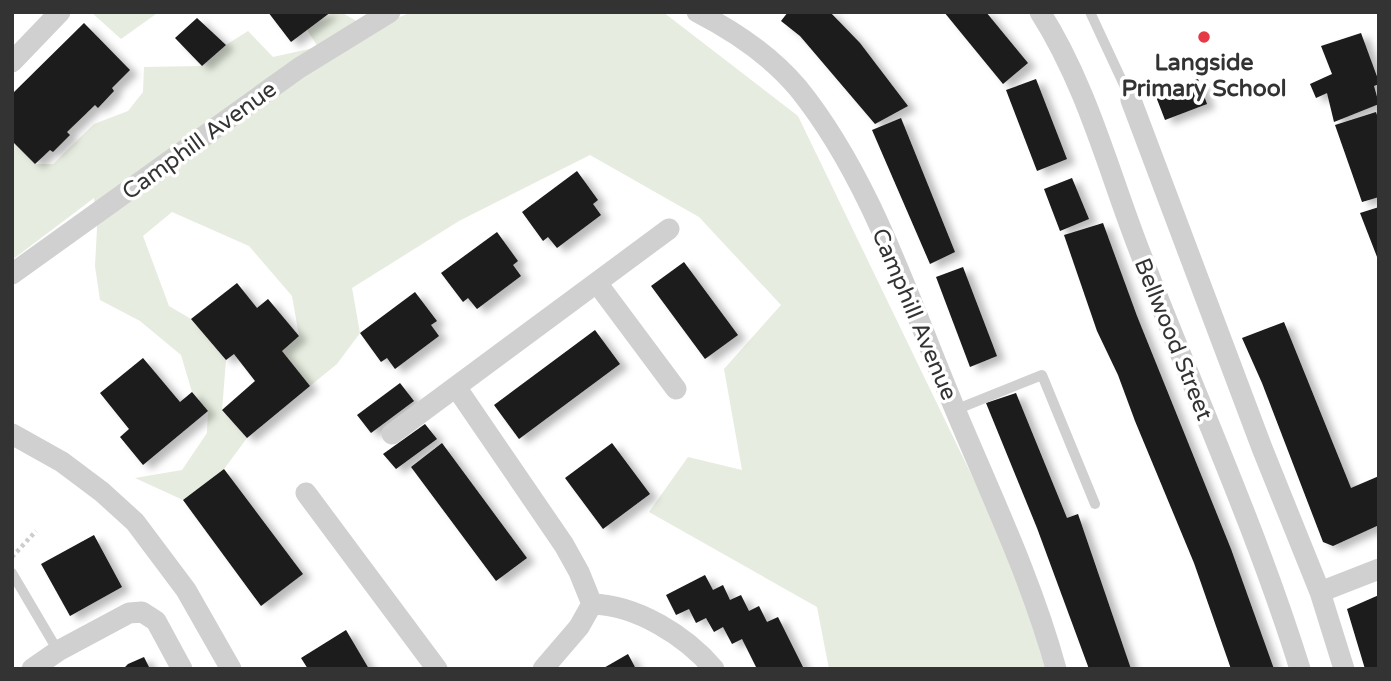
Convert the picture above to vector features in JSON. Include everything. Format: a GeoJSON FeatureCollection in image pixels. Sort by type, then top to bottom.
{"type":"FeatureCollection","features":[{"type":"Feature","properties":{"kind":"street"},"geometry":{"type":"LineString","coordinates":[[12,62],[60,12]]}},
{"type":"Feature","properties":{"kind":"street","name":"Camphill Avenue"},"geometry":{"type":"LineString","coordinates":[[12,274],[299,68],[390,12]]}},
{"type":"Feature","properties":{"kind":"street","name":"Camphill Avenue"},"geometry":{"type":"LineString","coordinates":[[697,12],[719,23],[760,51],[797,87],[838,144],[872,209],[1016,557],[1048,640],[1056,669]]}},
{"type":"Feature","properties":{"kind":"street","name":"Bellwood Street"},"geometry":{"type":"LineString","coordinates":[[1040,12],[1061,49],[1080,92],[1281,607],[1300,669]]}},
{"type":"Feature","properties":{"kind":"street","name":"Bellwood Street"},"geometry":{"type":"LineString","coordinates":[[1131,100],[1262,448],[1320,592],[1344,669]]}},
{"type":"Feature","properties":{"kind":"street"},"geometry":{"type":"LineString","coordinates":[[392,434],[669,229]]}},
{"type":"Feature","properties":{"kind":"street"},"geometry":{"type":"LineString","coordinates":[[597,283],[676,389]]}},
{"type":"Feature","properties":{"kind":"street"},"geometry":{"type":"LineString","coordinates":[[456,387],[564,545],[593,604]]}},
{"type":"Feature","properties":{"kind":"street"},"geometry":{"type":"LineString","coordinates":[[12,434],[62,462],[135,522],[186,590],[231,669]]}},
{"type":"Feature","properties":{"kind":"street"},"geometry":{"type":"LineString","coordinates":[[306,493],[437,669]]}},
{"type":"Feature","properties":{"kind":"street"},"geometry":{"type":"LineString","coordinates":[[1320,592],[1379,569]]}},
{"type":"Feature","properties":{"kind":"street"},"geometry":{"type":"LineString","coordinates":[[543,669],[579,627],[593,604]]}},
{"type":"Feature","properties":{"kind":"street"},"geometry":{"type":"LineString","coordinates":[[593,604],[619,608],[642,617],[690,647],[714,669]]}},
{"type":"Feature","properties":{"kind":"street"},"geometry":{"type":"LineString","coordinates":[[32,669],[58,651],[129,613],[142,612],[156,621],[182,669]]}},
{"type":"Feature","properties":{"kind":"lane"},"geometry":{"type":"LineString","coordinates":[[1090,12],[1131,100]]}},
{"type":"Feature","properties":{"kind":"lane"},"geometry":{"type":"LineString","coordinates":[[955,410],[1042,375],[1095,504]]}},
{"type":"Feature","properties":{"kind":"lane"},"geometry":{"type":"LineString","coordinates":[[12,573],[58,651]]}},
{"type":"Feature","properties":{"kind":"path"},"geometry":{"type":"LineString","coordinates":[[12,558],[37,531]]}},
{"type":"Feature","properties":{"kind":"shaded area"},"geometry":{"type":"Polygon","coordinates":[[[91,12],[155,12],[156,14],[121,39],[91,12]]]}},
{"type":"Feature","properties":{"kind":"shaded area"},"geometry":{"type":"Polygon","coordinates":[[[331,12],[341,12],[370,29],[412,12],[663,12],[798,116],[1017,569],[1045,669],[829,669],[817,607],[649,512],[688,457],[742,470],[724,369],[781,305],[699,217],[590,155],[459,221],[352,288],[360,333],[337,364],[310,386],[282,351],[299,336],[292,296],[249,246],[172,212],[143,236],[169,306],[191,319],[226,360],[222,410],[247,438],[224,469],[183,500],[135,478],[182,470],[207,433],[208,411],[192,392],[181,355],[140,321],[100,300],[95,266],[97,229],[94,198],[12,260],[12,141],[35,164],[53,164],[94,124],[128,111],[143,92],[144,67],[202,66],[226,45],[248,31],[273,57],[318,47],[307,30],[331,12]]]}},
{"type":"Feature","properties":{"kind":"building"},"geometry":{"type":"Polygon","coordinates":[[[268,12],[331,12],[291,42],[268,12]]]}},
{"type":"Feature","properties":{"kind":"building"},"geometry":{"type":"Polygon","coordinates":[[[788,12],[830,12],[860,43],[908,106],[875,124],[800,36],[781,21],[788,12]]]}},
{"type":"Feature","properties":{"kind":"building"},"geometry":{"type":"Polygon","coordinates":[[[944,12],[986,12],[1028,63],[1003,84],[944,12]]]}},
{"type":"Feature","properties":{"kind":"building"},"geometry":{"type":"Polygon","coordinates":[[[197,18],[226,45],[202,66],[175,38],[197,18]]]}},
{"type":"Feature","properties":{"kind":"building"},"geometry":{"type":"Polygon","coordinates":[[[84,23],[130,70],[112,88],[114,91],[98,108],[95,105],[67,132],[70,135],[53,152],[50,150],[35,164],[12,141],[12,94],[84,23]]]}},
{"type":"Feature","properties":{"kind":"building"},"geometry":{"type":"Polygon","coordinates":[[[1361,33],[1379,82],[1374,86],[1379,104],[1334,122],[1327,93],[1316,98],[1310,84],[1332,74],[1321,46],[1361,33]]]}},
{"type":"Feature","properties":{"kind":"building"},"geometry":{"type":"Polygon","coordinates":[[[1036,79],[1067,159],[1037,171],[1006,90],[1036,79]]]}},
{"type":"Feature","properties":{"kind":"building"},"geometry":{"type":"Polygon","coordinates":[[[1198,79],[1207,104],[1165,120],[1155,94],[1198,79]]]}},
{"type":"Feature","properties":{"kind":"building"},"geometry":{"type":"Polygon","coordinates":[[[1376,112],[1379,121],[1379,197],[1362,202],[1335,125],[1376,112]]]}},
{"type":"Feature","properties":{"kind":"building"},"geometry":{"type":"Polygon","coordinates":[[[901,118],[955,252],[930,264],[872,130],[901,118]]]}},
{"type":"Feature","properties":{"kind":"building"},"geometry":{"type":"Polygon","coordinates":[[[577,171],[598,200],[593,204],[601,215],[557,248],[548,237],[543,241],[522,212],[577,171]]]}},
{"type":"Feature","properties":{"kind":"building"},"geometry":{"type":"Polygon","coordinates":[[[1072,178],[1089,219],[1060,231],[1044,189],[1072,178]]]}},
{"type":"Feature","properties":{"kind":"building"},"geometry":{"type":"Polygon","coordinates":[[[1379,207],[1379,262],[1360,213],[1379,207]]]}},
{"type":"Feature","properties":{"kind":"building"},"geometry":{"type":"Polygon","coordinates":[[[1103,223],[1137,316],[1231,549],[1274,669],[1231,669],[1194,563],[1118,375],[1097,331],[1064,235],[1103,223]]]}},
{"type":"Feature","properties":{"kind":"building"},"geometry":{"type":"Polygon","coordinates":[[[497,232],[518,261],[513,265],[521,276],[477,309],[468,298],[463,302],[441,273],[497,232]]]}},
{"type":"Feature","properties":{"kind":"building"},"geometry":{"type":"Polygon","coordinates":[[[684,262],[738,335],[705,359],[651,286],[684,262]]]}},
{"type":"Feature","properties":{"kind":"building"},"geometry":{"type":"Polygon","coordinates":[[[963,267],[997,356],[970,367],[936,277],[963,267]]]}},
{"type":"Feature","properties":{"kind":"building"},"geometry":{"type":"Polygon","coordinates":[[[237,283],[257,308],[268,299],[299,336],[282,351],[310,386],[247,438],[222,410],[255,381],[234,354],[226,360],[191,319],[237,283]]]}},
{"type":"Feature","properties":{"kind":"building"},"geometry":{"type":"Polygon","coordinates":[[[415,292],[437,321],[431,325],[439,336],[395,369],[387,358],[381,362],[360,333],[415,292]]]}},
{"type":"Feature","properties":{"kind":"building"},"geometry":{"type":"Polygon","coordinates":[[[1284,322],[1351,488],[1379,476],[1379,525],[1333,546],[1323,542],[1242,338],[1284,322]]]}},
{"type":"Feature","properties":{"kind":"building"},"geometry":{"type":"Polygon","coordinates":[[[595,330],[620,364],[519,439],[494,405],[595,330]]]}},
{"type":"Feature","properties":{"kind":"building"},"geometry":{"type":"Polygon","coordinates":[[[143,358],[180,402],[192,392],[208,411],[143,465],[120,437],[129,429],[100,393],[143,358]]]}},
{"type":"Feature","properties":{"kind":"building"},"geometry":{"type":"Polygon","coordinates":[[[400,383],[414,401],[371,433],[357,415],[400,383]]]}},
{"type":"Feature","properties":{"kind":"building"},"geometry":{"type":"Polygon","coordinates":[[[1016,393],[1067,518],[1078,514],[1131,669],[1089,669],[1037,528],[986,403],[1016,393]]]}},
{"type":"Feature","properties":{"kind":"building"},"geometry":{"type":"Polygon","coordinates":[[[425,424],[437,439],[396,469],[383,454],[425,424]]]}},
{"type":"Feature","properties":{"kind":"building"},"geometry":{"type":"Polygon","coordinates":[[[442,443],[527,558],[496,581],[411,467],[442,443]]]}},
{"type":"Feature","properties":{"kind":"building"},"geometry":{"type":"Polygon","coordinates":[[[612,443],[650,494],[603,529],[565,478],[612,443]]]}},
{"type":"Feature","properties":{"kind":"building"},"geometry":{"type":"Polygon","coordinates":[[[224,469],[303,574],[261,606],[183,500],[224,469]]]}},
{"type":"Feature","properties":{"kind":"building"},"geometry":{"type":"Polygon","coordinates":[[[94,535],[122,587],[70,616],[41,564],[94,535]]]}},
{"type":"Feature","properties":{"kind":"building"},"geometry":{"type":"Polygon","coordinates":[[[705,575],[713,590],[723,585],[730,600],[741,595],[749,611],[759,606],[767,622],[778,617],[804,669],[757,669],[742,639],[732,644],[723,627],[714,632],[706,618],[696,623],[689,609],[676,615],[666,595],[705,575]]]}},
{"type":"Feature","properties":{"kind":"building"},"geometry":{"type":"Polygon","coordinates":[[[1379,595],[1379,669],[1365,669],[1347,609],[1379,595]]]}},
{"type":"Feature","properties":{"kind":"building"},"geometry":{"type":"Polygon","coordinates":[[[346,630],[369,669],[308,669],[301,658],[346,630]]]}},
{"type":"Feature","properties":{"kind":"building"},"geometry":{"type":"Polygon","coordinates":[[[628,654],[636,669],[602,669],[628,654]]]}},
{"type":"Feature","properties":{"kind":"building"},"geometry":{"type":"Polygon","coordinates":[[[144,657],[150,669],[123,669],[128,664],[144,657]]]}},
{"type":"Feature","properties":{"kind":"place","name":"Langside Primary School"},"geometry":{"type":"Point","coordinates":[1204,37]}}]}
